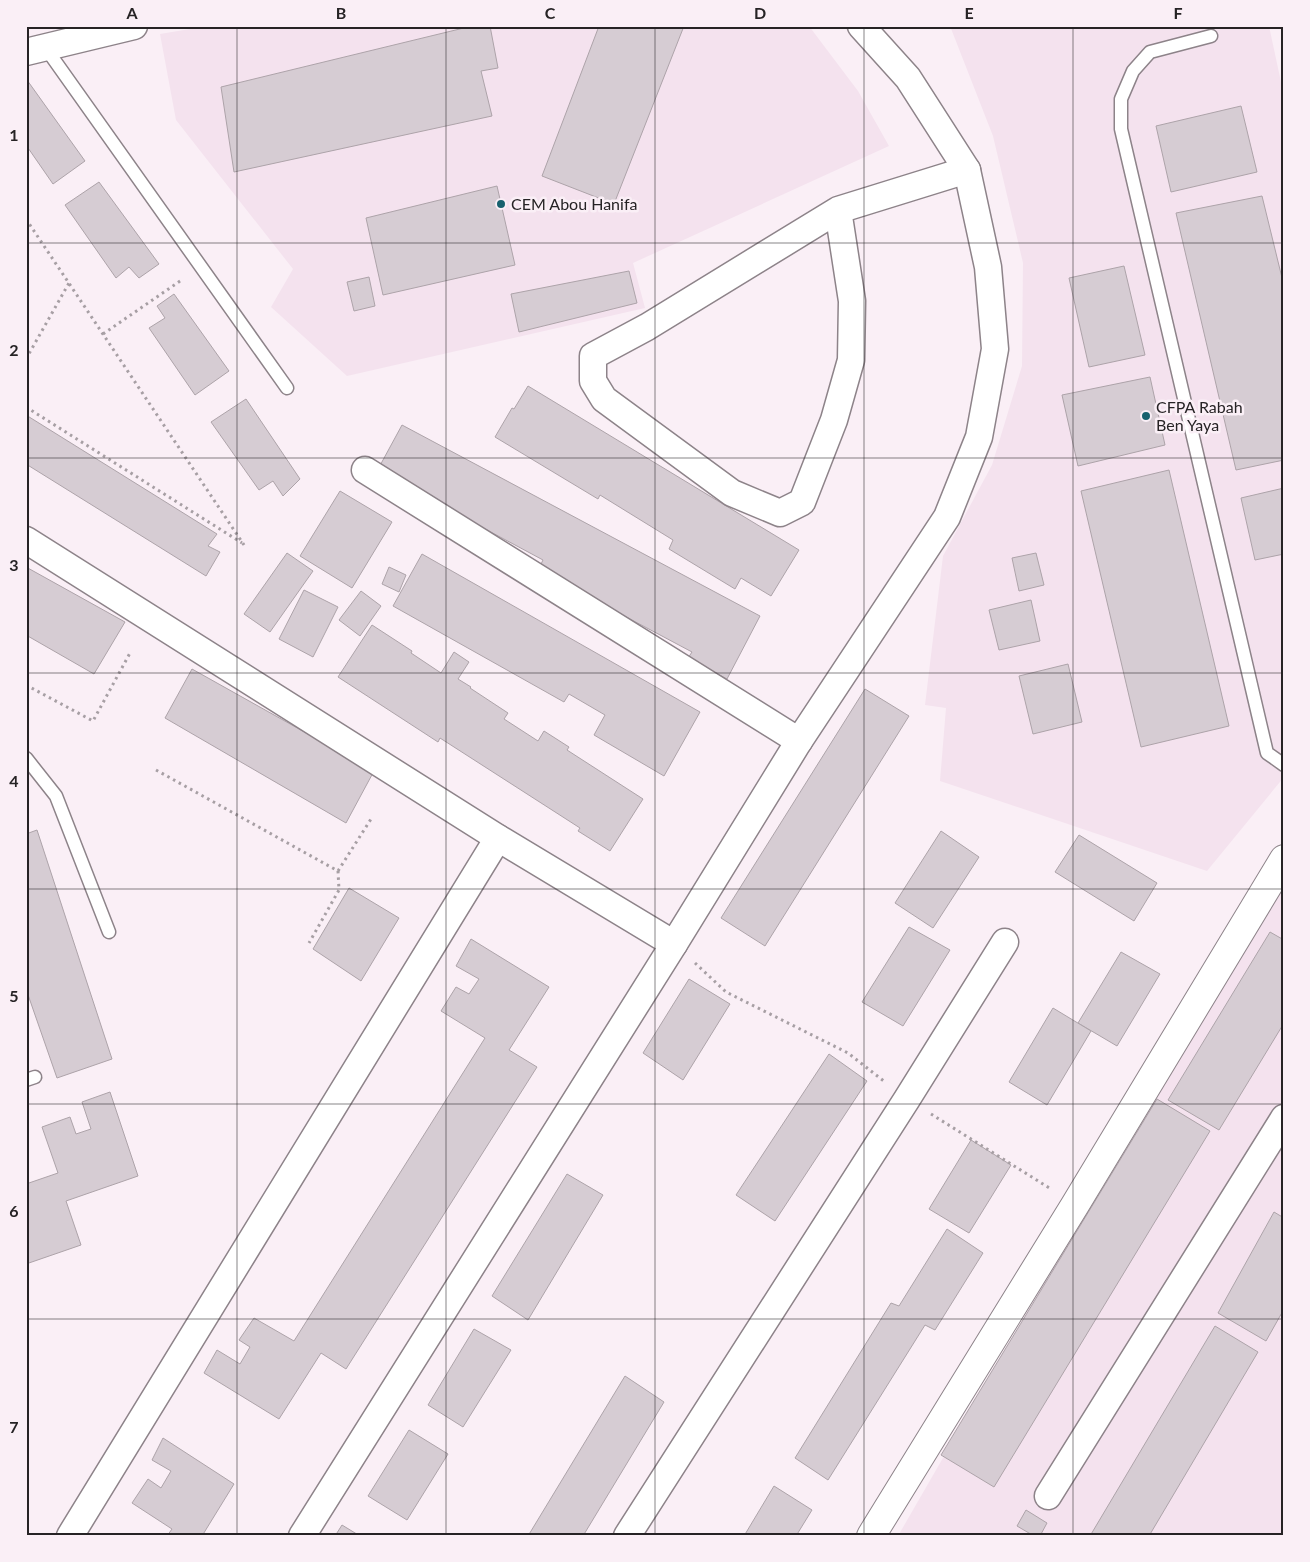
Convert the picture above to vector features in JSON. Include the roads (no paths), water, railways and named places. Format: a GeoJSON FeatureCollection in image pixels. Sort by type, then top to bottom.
{"type":"FeatureCollection","features":[{"type":"Feature","properties":{"kind":"street"},"geometry":{"type":"LineString","coordinates":[[36,50],[134,26]]}},
{"type":"Feature","properties":{"kind":"street"},"geometry":{"type":"LineString","coordinates":[[302,1536],[800,742],[947,516],[979,436],[995,349],[988,267],[967,170],[908,78],[861,26]]}},
{"type":"Feature","properties":{"kind":"street"},"geometry":{"type":"LineString","coordinates":[[838,210],[852,301],[851,360],[834,420],[802,502],[780,513],[732,493],[604,399],[593,381],[593,356],[647,326],[838,210],[967,170]]}},
{"type":"Feature","properties":{"kind":"street"},"geometry":{"type":"LineString","coordinates":[[365,470],[800,742]]}},
{"type":"Feature","properties":{"kind":"street"},"geometry":{"type":"LineString","coordinates":[[26,540],[498,838],[674,944]]}},
{"type":"Feature","properties":{"kind":"street"},"geometry":{"type":"LineString","coordinates":[[70,1536],[498,838]]}},
{"type":"Feature","properties":{"kind":"street"},"geometry":{"type":"LineString","coordinates":[[871,1536],[1076,1204],[1284,859]]}},
{"type":"Feature","properties":{"kind":"street"},"geometry":{"type":"LineString","coordinates":[[627,1536],[907,1099],[1005,942]]}},
{"type":"Feature","properties":{"kind":"street"},"geometry":{"type":"LineString","coordinates":[[1048,1496],[1284,1118]]}},
{"type":"Feature","properties":{"kind":"lane"},"geometry":{"type":"LineString","coordinates":[[1211,36],[1150,52],[1133,71],[1121,99],[1121,129],[1267,753],[1284,764]]}},
{"type":"Feature","properties":{"kind":"lane"},"geometry":{"type":"LineString","coordinates":[[36,50],[201,267],[287,388]]}},
{"type":"Feature","properties":{"kind":"lane"},"geometry":{"type":"LineString","coordinates":[[26,758],[56,796],[109,932]]}},
{"type":"Feature","properties":{"kind":"place","name":"CEM Abou Hanifa"},"geometry":{"type":"Point","coordinates":[501,204]}},
{"type":"Feature","properties":{"kind":"place","name":"CFPA Rabah Ben Yaya"},"geometry":{"type":"Point","coordinates":[1146,416]}}]}
